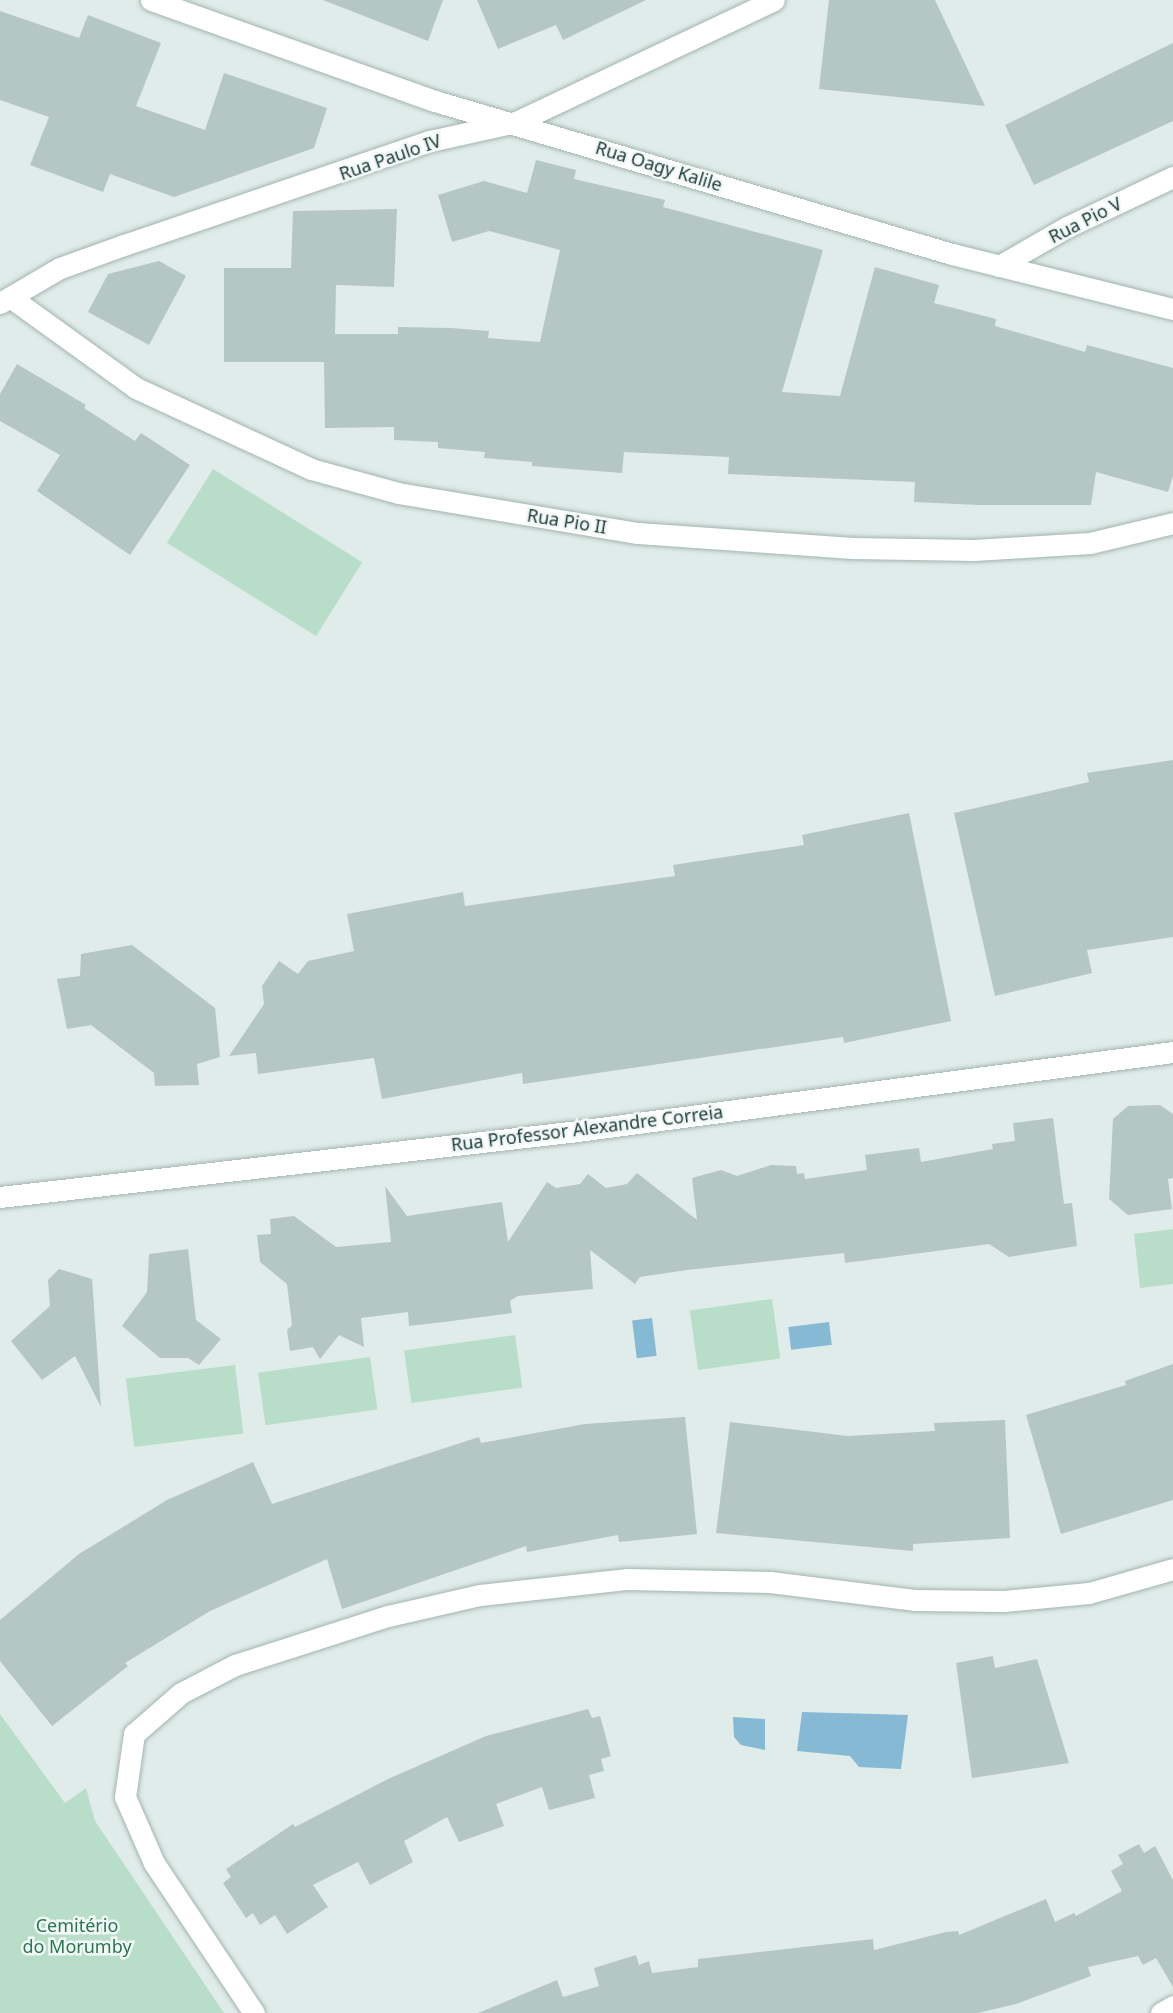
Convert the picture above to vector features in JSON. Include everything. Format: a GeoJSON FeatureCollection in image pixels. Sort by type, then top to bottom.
{"type":"FeatureCollection","features":[{"type":"Feature","properties":{"kind":"street","name":"Rua Oagy Kalile"},"geometry":{"type":"LineString","coordinates":[[151,0],[435,101],[516,122],[999,266],[1173,309]]}},
{"type":"Feature","properties":{"kind":"street","name":"Rua Paulo IV"},"geometry":{"type":"LineString","coordinates":[[5,300],[60,268],[124,245],[430,141],[516,122],[774,0]]}},
{"type":"Feature","properties":{"kind":"street","name":"Rua Pio V"},"geometry":{"type":"LineString","coordinates":[[999,266],[1067,227],[1173,177]]}},
{"type":"Feature","properties":{"kind":"street","name":"Rua Pio II"},"geometry":{"type":"LineString","coordinates":[[5,300],[136,388],[311,469],[398,493],[638,533],[852,548],[974,550],[1090,543],[1173,523]]}},
{"type":"Feature","properties":{"kind":"street","name":"Rua Professor Alexandre Correia"},"geometry":{"type":"LineString","coordinates":[[0,1197],[570,1132],[1173,1052]]}},
{"type":"Feature","properties":{"kind":"street"},"geometry":{"type":"LineString","coordinates":[[254,2013],[154,1863],[125,1797],[134,1734],[181,1693],[235,1665],[388,1616],[480,1595],[628,1579],[770,1583],[914,1600],[1004,1601],[1088,1592],[1173,1569]]}},
{"type":"Feature","properties":{"kind":"street"},"geometry":{"type":"LineString","coordinates":[[1161,2013],[1173,2006]]}},
{"type":"Feature","properties":{"kind":"green space"},"geometry":{"type":"Polygon","coordinates":[[[213,469],[362,562],[316,636],[167,543],[213,469]]]}},
{"type":"Feature","properties":{"kind":"green space"},"geometry":{"type":"Polygon","coordinates":[[[1173,1229],[1173,1284],[1140,1288],[1134,1234],[1173,1229]]]}},
{"type":"Feature","properties":{"kind":"green space"},"geometry":{"type":"Polygon","coordinates":[[[772,1299],[780,1358],[698,1370],[690,1311],[772,1299]]]}},
{"type":"Feature","properties":{"kind":"green space"},"geometry":{"type":"Polygon","coordinates":[[[515,1335],[522,1387],[411,1403],[404,1351],[515,1335]]]}},
{"type":"Feature","properties":{"kind":"green space"},"geometry":{"type":"Polygon","coordinates":[[[370,1357],[377,1409],[265,1425],[258,1373],[370,1357]]]}},
{"type":"Feature","properties":{"kind":"green space"},"geometry":{"type":"Polygon","coordinates":[[[235,1365],[243,1433],[134,1447],[126,1378],[235,1365]]]}},
{"type":"Feature","properties":{"kind":"green space","name":"Cemitério do Morumby"},"geometry":{"type":"Polygon","coordinates":[[[0,1714],[65,1803],[86,1788],[95,1821],[224,2013],[0,2013],[0,1714]]]}},
{"type":"Feature","properties":{"kind":"water"},"geometry":{"type":"Polygon","coordinates":[[[652,1318],[657,1356],[637,1358],[632,1320],[652,1318]]]}},
{"type":"Feature","properties":{"kind":"water"},"geometry":{"type":"Polygon","coordinates":[[[829,1322],[832,1345],[791,1350],[788,1327],[829,1322]]]}},
{"type":"Feature","properties":{"kind":"water"},"geometry":{"type":"Polygon","coordinates":[[[802,1712],[908,1715],[901,1769],[859,1767],[850,1756],[797,1751],[802,1712]]]}},
{"type":"Feature","properties":{"kind":"water"},"geometry":{"type":"Polygon","coordinates":[[[733,1717],[765,1719],[765,1750],[741,1745],[734,1737],[733,1717]]]}},
{"type":"Feature","properties":{"kind":"building"},"geometry":{"type":"Polygon","coordinates":[[[323,0],[443,0],[428,41],[323,0]]]}},
{"type":"Feature","properties":{"kind":"building"},"geometry":{"type":"Polygon","coordinates":[[[477,0],[646,0],[563,40],[556,25],[498,49],[477,0]]]}},
{"type":"Feature","properties":{"kind":"building"},"geometry":{"type":"Polygon","coordinates":[[[829,0],[935,0],[985,106],[819,89],[829,0]]]}},
{"type":"Feature","properties":{"kind":"building"},"geometry":{"type":"Polygon","coordinates":[[[0,11],[79,38],[88,15],[161,43],[136,106],[205,130],[224,73],[327,108],[314,148],[174,197],[110,174],[103,192],[30,165],[49,117],[0,100],[0,11]]]}},
{"type":"Feature","properties":{"kind":"building"},"geometry":{"type":"Polygon","coordinates":[[[1173,43],[1173,121],[1034,185],[1005,125],[1173,43]]]}},
{"type":"Feature","properties":{"kind":"building"},"geometry":{"type":"Polygon","coordinates":[[[536,160],[576,170],[574,179],[665,200],[663,207],[823,250],[782,392],[840,396],[875,267],[939,285],[934,303],[996,319],[995,326],[1085,352],[1087,345],[1173,368],[1173,476],[1168,492],[1096,472],[1091,505],[979,505],[914,502],[915,482],[728,474],[729,457],[624,452],[622,473],[532,466],[532,462],[484,458],[485,452],[438,448],[438,442],[394,440],[394,427],[325,428],[324,362],[224,362],[224,268],[291,268],[293,211],[397,209],[394,287],[336,285],[335,334],[398,334],[398,327],[451,328],[489,331],[488,338],[540,342],[560,250],[489,231],[452,242],[438,195],[484,181],[527,193],[536,160]]]}},
{"type":"Feature","properties":{"kind":"building"},"geometry":{"type":"Polygon","coordinates":[[[159,261],[186,276],[149,345],[88,312],[108,274],[159,261]]]}},
{"type":"Feature","properties":{"kind":"building"},"geometry":{"type":"Polygon","coordinates":[[[17,364],[86,405],[84,408],[135,441],[141,433],[190,465],[130,555],[37,491],[60,455],[0,421],[0,394],[17,364]]]}},
{"type":"Feature","properties":{"kind":"building"},"geometry":{"type":"Polygon","coordinates":[[[1173,760],[1173,937],[1087,950],[1092,973],[995,996],[954,813],[1089,782],[1087,773],[1173,760]]]}},
{"type":"Feature","properties":{"kind":"building"},"geometry":{"type":"Polygon","coordinates":[[[909,813],[951,1021],[844,1043],[843,1037],[523,1084],[522,1073],[382,1099],[374,1058],[258,1074],[256,1053],[229,1056],[264,1004],[262,986],[279,961],[298,974],[308,961],[354,951],[347,914],[463,892],[465,906],[675,876],[673,865],[804,845],[802,835],[909,813]]]}},
{"type":"Feature","properties":{"kind":"building"},"geometry":{"type":"Polygon","coordinates":[[[132,945],[215,1008],[220,1057],[197,1064],[199,1085],[155,1086],[154,1073],[91,1025],[67,1029],[57,979],[80,976],[81,954],[132,945]]]}},
{"type":"Feature","properties":{"kind":"building"},"geometry":{"type":"Polygon","coordinates":[[[1160,1105],[1173,1114],[1173,1178],[1168,1179],[1172,1209],[1128,1215],[1109,1199],[1113,1119],[1128,1106],[1160,1105]]]}},
{"type":"Feature","properties":{"kind":"building"},"geometry":{"type":"Polygon","coordinates":[[[1053,1118],[1064,1204],[1072,1203],[1077,1246],[1009,1257],[989,1244],[845,1263],[844,1253],[687,1270],[640,1277],[635,1284],[590,1250],[593,1289],[518,1296],[510,1301],[512,1313],[444,1322],[409,1326],[408,1312],[361,1318],[364,1347],[339,1335],[320,1359],[313,1347],[290,1351],[287,1330],[292,1325],[287,1284],[260,1262],[257,1235],[271,1234],[270,1219],[294,1216],[336,1247],[391,1242],[385,1186],[407,1216],[502,1202],[508,1242],[547,1182],[556,1188],[580,1184],[588,1174],[606,1188],[627,1184],[637,1173],[697,1220],[692,1178],[721,1170],[737,1176],[771,1165],[796,1166],[797,1174],[804,1173],[805,1179],[867,1170],[865,1155],[919,1148],[921,1162],[993,1149],[992,1144],[1015,1141],[1013,1123],[1053,1118]]]}},
{"type":"Feature","properties":{"kind":"building"},"geometry":{"type":"Polygon","coordinates":[[[188,1249],[196,1320],[221,1339],[199,1365],[188,1358],[160,1358],[122,1326],[147,1292],[149,1254],[188,1249]]]}},
{"type":"Feature","properties":{"kind":"building"},"geometry":{"type":"Polygon","coordinates":[[[59,1269],[92,1279],[101,1407],[75,1356],[42,1380],[11,1341],[50,1306],[48,1280],[59,1269]]]}},
{"type":"Feature","properties":{"kind":"building"},"geometry":{"type":"Polygon","coordinates":[[[1173,1364],[1173,1500],[1061,1534],[1026,1415],[1126,1385],[1125,1381],[1173,1364]]]}},
{"type":"Feature","properties":{"kind":"building"},"geometry":{"type":"Polygon","coordinates":[[[685,1417],[697,1534],[619,1542],[618,1535],[527,1552],[526,1546],[342,1609],[327,1559],[210,1611],[125,1663],[128,1666],[52,1726],[0,1661],[0,1620],[79,1554],[167,1500],[253,1462],[272,1504],[479,1437],[481,1443],[585,1424],[685,1417]]]}},
{"type":"Feature","properties":{"kind":"building"},"geometry":{"type":"Polygon","coordinates":[[[1005,1420],[1010,1538],[913,1544],[913,1551],[716,1533],[730,1422],[848,1436],[935,1431],[934,1423],[1005,1420]]]}},
{"type":"Feature","properties":{"kind":"building"},"geometry":{"type":"Polygon","coordinates":[[[993,1656],[995,1668],[1037,1659],[1069,1763],[972,1778],[956,1663],[993,1656]]]}},
{"type":"Feature","properties":{"kind":"building"},"geometry":{"type":"Polygon","coordinates":[[[588,1709],[592,1718],[600,1716],[611,1756],[601,1759],[604,1771],[589,1775],[595,1798],[549,1810],[542,1787],[496,1804],[504,1826],[459,1842],[447,1817],[404,1841],[413,1862],[370,1885],[358,1862],[313,1885],[328,1907],[287,1934],[275,1915],[260,1925],[253,1913],[246,1918],[223,1883],[231,1877],[226,1869],[293,1824],[295,1827],[388,1779],[486,1736],[588,1709]]]}},
{"type":"Feature","properties":{"kind":"building"},"geometry":{"type":"Polygon","coordinates":[[[1139,1844],[1144,1853],[1155,1846],[1173,1880],[1173,1987],[1156,1958],[1143,1965],[1138,1956],[1088,1967],[1091,1976],[1016,2004],[978,2013],[478,2013],[557,1980],[563,1997],[599,1986],[594,1968],[636,1955],[639,1965],[649,1961],[652,1973],[698,1967],[698,1959],[873,1939],[874,1950],[946,1932],[958,1931],[959,1935],[1046,1899],[1055,1922],[1074,1913],[1076,1916],[1122,1891],[1111,1871],[1123,1864],[1118,1855],[1139,1844]]]}}]}
